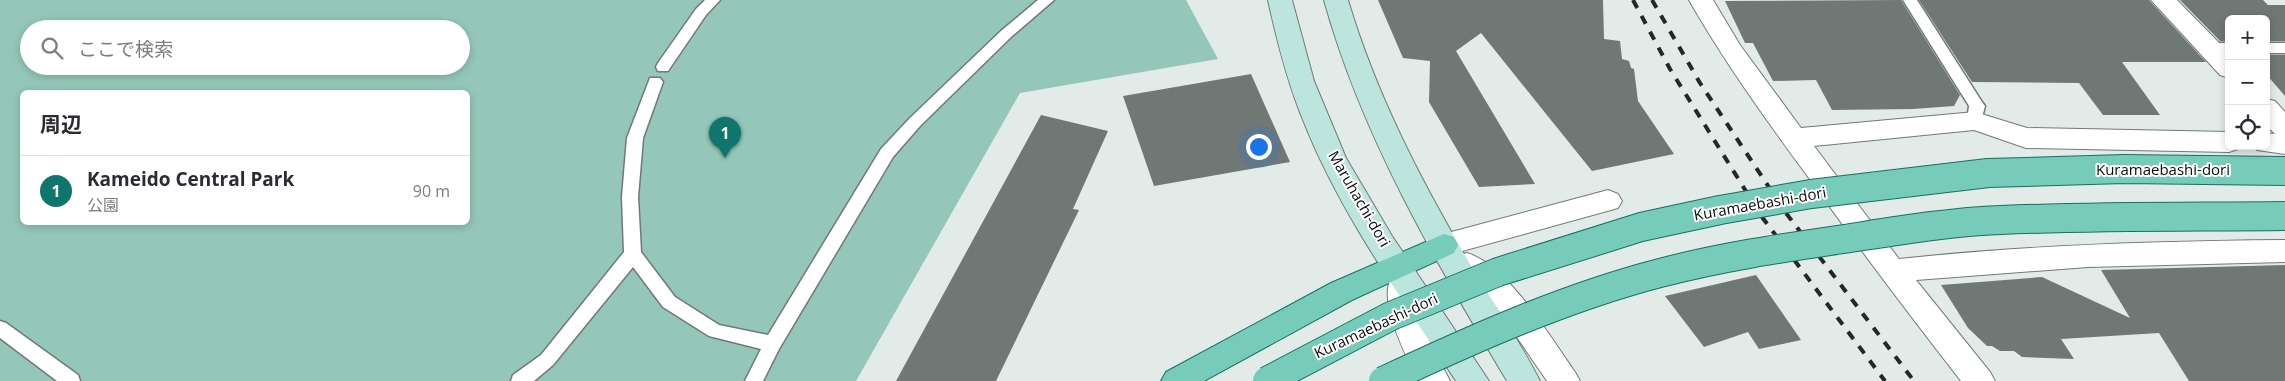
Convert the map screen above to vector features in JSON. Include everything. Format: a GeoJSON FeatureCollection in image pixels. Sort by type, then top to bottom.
{"type":"FeatureCollection","features":[{"type":"Feature","properties":{"kind":"main road","name":"Maruhachi-dori"},"geometry":{"type":"LineString","coordinates":[[1280,0],[1290,48],[1310,105],[1333,157],[1355,198],[1473,381]]}},
{"type":"Feature","properties":{"kind":"main road"},"geometry":{"type":"LineString","coordinates":[[1336,0],[1346,39],[1368,96],[1407,178],[1520,375]]}},
{"type":"Feature","properties":{"kind":"main road","name":"Kuramaebashi-dori"},"geometry":{"type":"LineString","coordinates":[[1267,381],[1296,364],[1391,316],[1498,272],[1641,228],[1720,210],[1811,194],[1988,172],[2124,169],[2285,171]]}},
{"type":"Feature","properties":{"kind":"main road"},"geometry":{"type":"LineString","coordinates":[[1383,381],[1537,312],[1660,273],[1750,253],[1846,237],[1943,224],[2000,220],[2285,216]]}},
{"type":"Feature","properties":{"kind":"main road"},"geometry":{"type":"LineString","coordinates":[[1177,381],[1232,349],[1397,264],[1444,245]]}},
{"type":"Feature","properties":{"kind":"street"},"geometry":{"type":"LineString","coordinates":[[1701,0],[1731,51],[1794,138],[1892,271],[1979,381]]}},
{"type":"Feature","properties":{"kind":"street"},"geometry":{"type":"LineString","coordinates":[[2163,0],[2219,48],[2225,61]]}},
{"type":"Feature","properties":{"kind":"street"},"geometry":{"type":"LineString","coordinates":[[2270,112],[2285,128]]}},
{"type":"Feature","properties":{"kind":"street"},"geometry":{"type":"LineString","coordinates":[[1794,138],[1975,121],[2026,138],[2225,142]]}},
{"type":"Feature","properties":{"kind":"street"},"geometry":{"type":"LineString","coordinates":[[2270,143],[2285,144]]}},
{"type":"Feature","properties":{"kind":"street"},"geometry":{"type":"LineString","coordinates":[[1444,245],[1531,220],[1608,202]]}},
{"type":"Feature","properties":{"kind":"street"},"geometry":{"type":"LineString","coordinates":[[1444,245],[1505,297],[1564,381]]}},
{"type":"Feature","properties":{"kind":"street"},"geometry":{"type":"LineString","coordinates":[[1892,271],[2096,254],[2285,252]]}},
{"type":"Feature","properties":{"kind":"street"},"geometry":{"type":"LineString","coordinates":[[1397,264],[1410,332],[1434,381]]}},
{"type":"Feature","properties":{"kind":"lane"},"geometry":{"type":"LineString","coordinates":[[663,67],[701,12],[713,0]]}},
{"type":"Feature","properties":{"kind":"lane"},"geometry":{"type":"LineString","coordinates":[[754,381],[772,344],[887,153],[915,122],[1006,34],[1047,0]]}},
{"type":"Feature","properties":{"kind":"lane"},"geometry":{"type":"LineString","coordinates":[[1910,0],[1977,106],[1975,121]]}},
{"type":"Feature","properties":{"kind":"lane"},"geometry":{"type":"LineString","coordinates":[[2270,48],[2285,48]]}},
{"type":"Feature","properties":{"kind":"lane"},"geometry":{"type":"LineString","coordinates":[[655,82],[635,138],[630,197],[633,254],[669,302],[714,331],[772,344]]}},
{"type":"Feature","properties":{"kind":"lane"},"geometry":{"type":"LineString","coordinates":[[520,381],[548,360],[633,254]]}},
{"type":"Feature","properties":{"kind":"lane"},"geometry":{"type":"LineString","coordinates":[[0,328],[71,381]]}},
{"type":"Feature","properties":{"kind":"green space"},"geometry":{"type":"Polygon","coordinates":[[[0,0],[1186,0],[1218,59],[1020,93],[856,381],[0,381],[0,0]]]}},
{"type":"Feature","properties":{"kind":"building"},"geometry":{"type":"Polygon","coordinates":[[[1378,0],[1603,0],[1604,39],[1620,41],[1622,59],[1629,61],[1631,68],[1634,69],[1638,101],[1674,154],[1592,171],[1481,33],[1456,51],[1535,184],[1479,187],[1429,102],[1430,61],[1403,58],[1378,0]]]}},
{"type":"Feature","properties":{"kind":"building"},"geometry":{"type":"Polygon","coordinates":[[[1901,0],[1960,95],[1954,106],[1913,109],[1832,110],[1816,80],[1773,81],[1753,43],[1745,43],[1725,1],[1901,0]]]}},
{"type":"Feature","properties":{"kind":"building"},"geometry":{"type":"Polygon","coordinates":[[[1919,0],[2149,0],[2206,62],[2122,62],[2160,115],[2103,115],[2079,83],[1972,82],[1919,0]]]}},
{"type":"Feature","properties":{"kind":"building"},"geometry":{"type":"Polygon","coordinates":[[[2180,0],[2263,0],[2268,5],[2285,5],[2285,41],[2270,41],[2270,15],[2225,15],[2225,41],[2220,41],[2180,0]]]}},
{"type":"Feature","properties":{"kind":"building"},"geometry":{"type":"Polygon","coordinates":[[[2270,55],[2285,55],[2285,96],[2270,79],[2270,55]]]}},
{"type":"Feature","properties":{"kind":"building"},"geometry":{"type":"Polygon","coordinates":[[[1251,74],[1290,162],[1154,186],[1123,96],[1251,74]]]}},
{"type":"Feature","properties":{"kind":"building"},"geometry":{"type":"Polygon","coordinates":[[[1041,115],[1108,131],[1073,209],[1079,210],[996,381],[896,381],[1041,115]]]}},
{"type":"Feature","properties":{"kind":"building"},"geometry":{"type":"Polygon","coordinates":[[[2285,265],[2285,381],[2189,381],[2159,333],[2061,339],[2074,359],[2022,357],[2014,351],[2000,351],[1992,346],[1987,346],[1968,328],[1941,285],[2042,277],[2130,318],[2101,270],[2285,265]]]}},
{"type":"Feature","properties":{"kind":"building"},"geometry":{"type":"Polygon","coordinates":[[[1756,275],[1801,340],[1759,349],[1748,332],[1704,347],[1665,296],[1756,275]]]}},
{"type":"Feature","properties":{"kind":"railway"},"geometry":{"type":"LineString","coordinates":[[1633,0],[1670,69],[1762,217],[1885,381]]}},
{"type":"Feature","properties":{"kind":"railway"},"geometry":{"type":"LineString","coordinates":[[1652,0],[1700,83],[1786,213],[1914,381]]}},
{"type":"Feature","properties":{"kind":"place","name":"Kameido Central Park"},"geometry":{"type":"Point","coordinates":[725,158]}}]}
